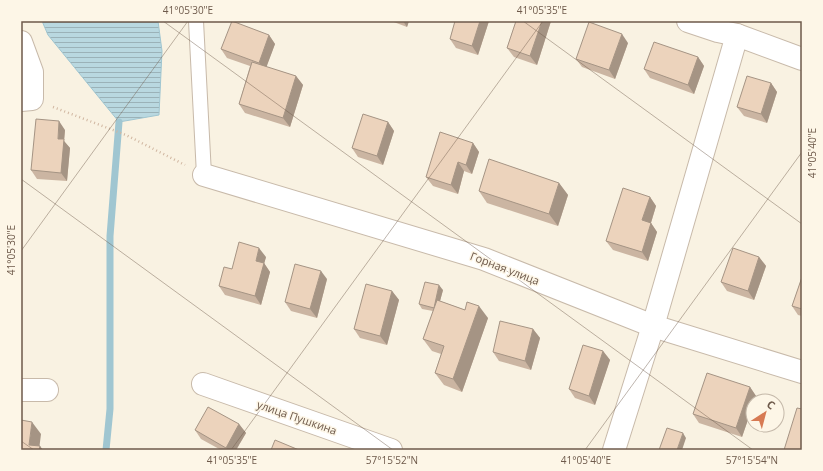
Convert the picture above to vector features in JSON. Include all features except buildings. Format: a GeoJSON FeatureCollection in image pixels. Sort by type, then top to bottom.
{"type":"FeatureCollection","features":[{"type":"Feature","properties":{"kind":"street"},"geometry":{"type":"LineString","coordinates":[[688,21],[725,29],[802,58]]}},
{"type":"Feature","properties":{"kind":"street"},"geometry":{"type":"LineString","coordinates":[[614,450],[653,326],[725,29]]}},
{"type":"Feature","properties":{"kind":"street"},"geometry":{"type":"LineString","coordinates":[[21,42],[32,72],[26,99]]}},
{"type":"Feature","properties":{"kind":"street","name":"Горная улица"},"geometry":{"type":"LineString","coordinates":[[204,175],[484,259],[653,326],[802,372]]}},
{"type":"Feature","properties":{"kind":"street","name":"улица Пушкина"},"geometry":{"type":"LineString","coordinates":[[203,384],[392,450]]}},
{"type":"Feature","properties":{"kind":"street"},"geometry":{"type":"LineString","coordinates":[[21,390],[47,390]]}},
{"type":"Feature","properties":{"kind":"lane"},"geometry":{"type":"LineString","coordinates":[[196,21],[204,175]]}},
{"type":"Feature","properties":{"kind":"path"},"geometry":{"type":"LineString","coordinates":[[26,99],[126,135],[204,175]]}},
{"type":"Feature","properties":{"kind":"water"},"geometry":{"type":"Polygon","coordinates":[[[42,21],[158,21],[162,51],[159,115],[119,122],[48,35],[42,21]]]}},
{"type":"Feature","properties":{"kind":"waterway"},"geometry":{"type":"LineString","coordinates":[[106,450],[110,409],[110,236],[119,122]]}}]}
